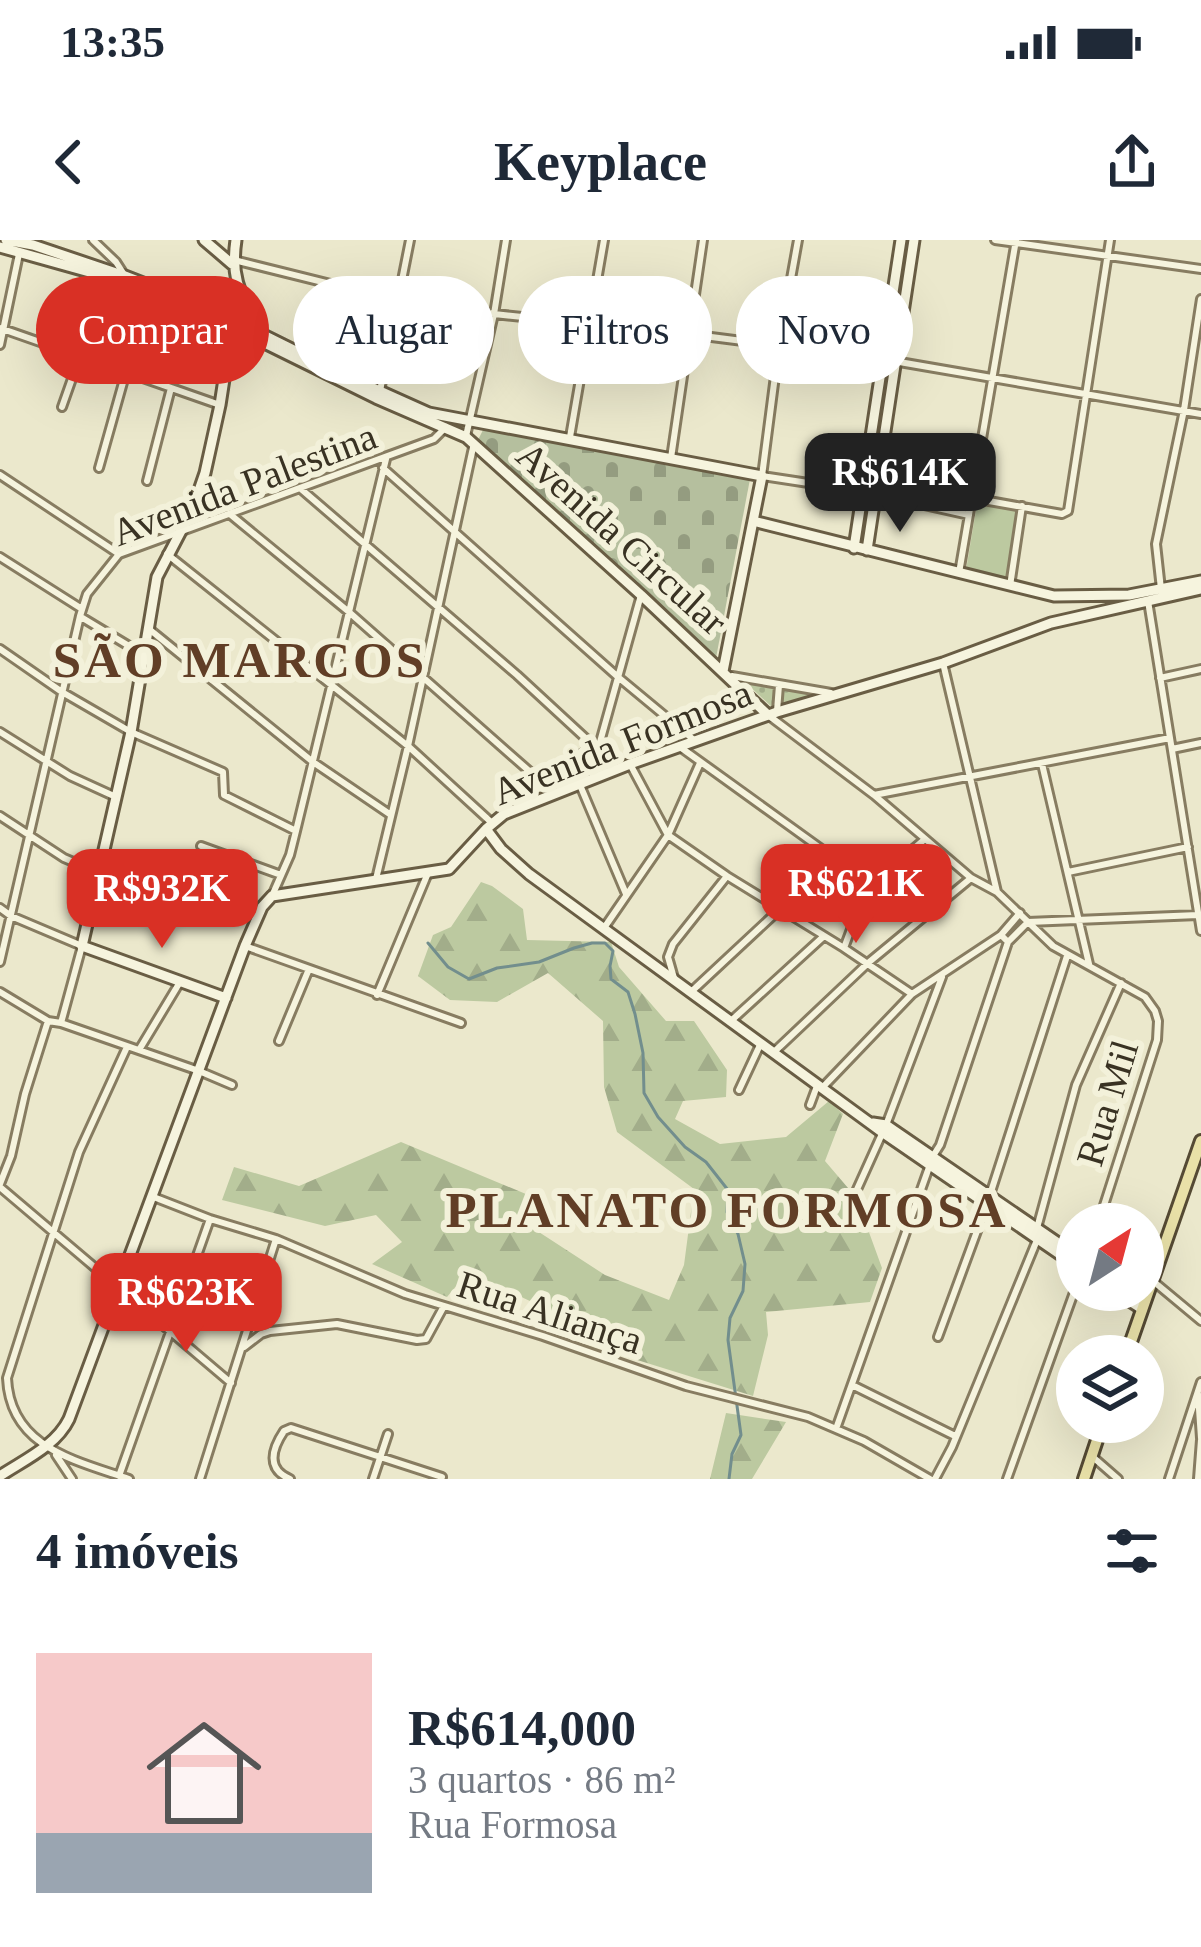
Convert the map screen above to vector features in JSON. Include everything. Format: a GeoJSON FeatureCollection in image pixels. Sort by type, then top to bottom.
{"type":"FeatureCollection","features":[{"type":"Feature","properties":{"kind":"main road"},"geometry":{"type":"LineString","coordinates":[[6,240],[125,276]]}},
{"type":"Feature","properties":{"kind":"main road"},"geometry":{"type":"LineString","coordinates":[[204,240],[232,262]]}},
{"type":"Feature","properties":{"kind":"main road"},"geometry":{"type":"LineString","coordinates":[[234,276],[236,240]]}},
{"type":"Feature","properties":{"kind":"main road"},"geometry":{"type":"LineString","coordinates":[[895,276],[901,240]]}},
{"type":"Feature","properties":{"kind":"main road"},"geometry":{"type":"LineString","coordinates":[[908,276],[914,240]]}},
{"type":"Feature","properties":{"kind":"main road"},"geometry":{"type":"LineString","coordinates":[[0,248],[19,245]]}},
{"type":"Feature","properties":{"kind":"main road"},"geometry":{"type":"LineString","coordinates":[[33,247],[103,276]]}},
{"type":"Feature","properties":{"kind":"main road"},"geometry":{"type":"LineString","coordinates":[[269,335],[429,413],[762,476],[725,673]]}},
{"type":"Feature","properties":{"kind":"main road"},"geometry":{"type":"LineString","coordinates":[[269,342],[470,440]]}},
{"type":"Feature","properties":{"kind":"main road"},"geometry":{"type":"LineString","coordinates":[[223,384],[205,473],[158,577],[131,732],[82,946],[226,998]]}},
{"type":"Feature","properties":{"kind":"main road"},"geometry":{"type":"LineString","coordinates":[[854,548],[878,384]]}},
{"type":"Feature","properties":{"kind":"main road"},"geometry":{"type":"LineString","coordinates":[[867,550],[892,384]]}},
{"type":"Feature","properties":{"kind":"main road","name":"Avenida Circular"},"geometry":{"type":"LineString","coordinates":[[470,440],[772,714]]}},
{"type":"Feature","properties":{"kind":"main road","name":"Avenida Formosa"},"geometry":{"type":"LineString","coordinates":[[753,521],[1036,594],[1148,601],[1201,585]]}},
{"type":"Feature","properties":{"kind":"main road","name":"Avenida Formosa"},"geometry":{"type":"LineString","coordinates":[[272,896],[454,866],[489,826],[515,808],[630,764],[772,714],[943,664],[1112,602],[1201,585]]}},
{"type":"Feature","properties":{"kind":"main road"},"geometry":{"type":"LineString","coordinates":[[1051,623],[1054,596]]}},
{"type":"Feature","properties":{"kind":"main road"},"geometry":{"type":"LineString","coordinates":[[489,826],[512,860],[820,1086],[1056,1249]]}},
{"type":"Feature","properties":{"kind":"main road"},"geometry":{"type":"LineString","coordinates":[[0,1476],[50,1449],[69,1419],[244,946],[272,896]]}},
{"type":"Feature","properties":{"kind":"main road"},"geometry":{"type":"LineString","coordinates":[[1164,1247],[1199,1146]]}},
{"type":"Feature","properties":{"kind":"main road"},"geometry":{"type":"LineString","coordinates":[[1037,1234],[1056,1244]]}},
{"type":"Feature","properties":{"kind":"main road"},"geometry":{"type":"LineString","coordinates":[[1084,1479],[1096,1443]]}},
{"type":"Feature","properties":{"kind":"street"},"geometry":{"type":"LineString","coordinates":[[93,240],[125,276]]}},
{"type":"Feature","properties":{"kind":"street"},"geometry":{"type":"LineString","coordinates":[[404,276],[410,240]]}},
{"type":"Feature","properties":{"kind":"street","name":"Avenida Circular"},"geometry":{"type":"LineString","coordinates":[[494,314],[506,240]]}},
{"type":"Feature","properties":{"kind":"street"},"geometry":{"type":"LineString","coordinates":[[598,276],[604,240]]}},
{"type":"Feature","properties":{"kind":"street"},"geometry":{"type":"LineString","coordinates":[[697,276],[703,240]]}},
{"type":"Feature","properties":{"kind":"street"},"geometry":{"type":"LineString","coordinates":[[791,276],[798,240]]}},
{"type":"Feature","properties":{"kind":"street"},"geometry":{"type":"LineString","coordinates":[[995,240],[1201,269]]}},
{"type":"Feature","properties":{"kind":"street"},"geometry":{"type":"LineString","coordinates":[[972,498],[1066,513],[1110,240]]}},
{"type":"Feature","properties":{"kind":"street"},"geometry":{"type":"LineString","coordinates":[[959,573],[1016,242]]}},
{"type":"Feature","properties":{"kind":"street"},"geometry":{"type":"LineString","coordinates":[[0,345],[19,245]]}},
{"type":"Feature","properties":{"kind":"street"},"geometry":{"type":"LineString","coordinates":[[232,262],[293,276]]}},
{"type":"Feature","properties":{"kind":"street"},"geometry":{"type":"LineString","coordinates":[[1161,589],[1156,544],[1201,298]]}},
{"type":"Feature","properties":{"kind":"street"},"geometry":{"type":"LineString","coordinates":[[494,314],[518,317]]}},
{"type":"Feature","properties":{"kind":"street"},"geometry":{"type":"LineString","coordinates":[[2,329],[36,341]]}},
{"type":"Feature","properties":{"kind":"street"},"geometry":{"type":"LineString","coordinates":[[913,364],[1201,414]]}},
{"type":"Feature","properties":{"kind":"street"},"geometry":{"type":"LineString","coordinates":[[62,407],[70,384]]}},
{"type":"Feature","properties":{"kind":"street"},"geometry":{"type":"LineString","coordinates":[[99,468],[123,384]]}},
{"type":"Feature","properties":{"kind":"street"},"geometry":{"type":"LineString","coordinates":[[159,384],[220,405]]}},
{"type":"Feature","properties":{"kind":"street"},"geometry":{"type":"LineString","coordinates":[[380,391],[381,384]]}},
{"type":"Feature","properties":{"kind":"street","name":"Avenida Circular"},"geometry":{"type":"LineString","coordinates":[[470,440],[478,384]]}},
{"type":"Feature","properties":{"kind":"street"},"geometry":{"type":"LineString","coordinates":[[569,439],[579,384]]}},
{"type":"Feature","properties":{"kind":"street"},"geometry":{"type":"LineString","coordinates":[[671,458],[681,384]]}},
{"type":"Feature","properties":{"kind":"street"},"geometry":{"type":"LineString","coordinates":[[774,384],[762,476],[861,491]]}},
{"type":"Feature","properties":{"kind":"street"},"geometry":{"type":"LineString","coordinates":[[147,481],[171,388]]}},
{"type":"Feature","properties":{"kind":"street","name":"Avenida Palestina"},"geometry":{"type":"LineString","coordinates":[[0,962],[81,613],[87,594],[119,554],[434,439],[446,427]]}},
{"type":"Feature","properties":{"kind":"street"},"geometry":{"type":"LineString","coordinates":[[375,882],[423,678],[470,440]]}},
{"type":"Feature","properties":{"kind":"street"},"geometry":{"type":"LineString","coordinates":[[272,896],[296,831],[386,457]]}},
{"type":"Feature","properties":{"kind":"street"},"geometry":{"type":"LineString","coordinates":[[383,469],[697,742]]}},
{"type":"Feature","properties":{"kind":"street"},"geometry":{"type":"LineString","coordinates":[[0,475],[119,554]]}},
{"type":"Feature","properties":{"kind":"street"},"geometry":{"type":"LineString","coordinates":[[301,489],[596,747],[615,770]]}},
{"type":"Feature","properties":{"kind":"street"},"geometry":{"type":"LineString","coordinates":[[875,494],[969,515]]}},
{"type":"Feature","properties":{"kind":"street"},"geometry":{"type":"LineString","coordinates":[[1010,587],[1022,506]]}},
{"type":"Feature","properties":{"kind":"street"},"geometry":{"type":"LineString","coordinates":[[231,515],[554,793]]}},
{"type":"Feature","properties":{"kind":"street"},"geometry":{"type":"LineString","coordinates":[[167,554],[408,746],[489,826]]}},
{"type":"Feature","properties":{"kind":"street"},"geometry":{"type":"LineString","coordinates":[[0,557],[144,655]]}},
{"type":"Feature","properties":{"kind":"street"},"geometry":{"type":"LineString","coordinates":[[536,777],[596,747],[605,731],[641,595]]}},
{"type":"Feature","properties":{"kind":"street"},"geometry":{"type":"LineString","coordinates":[[1148,601],[1201,932]]}},
{"type":"Feature","properties":{"kind":"street"},"geometry":{"type":"LineString","coordinates":[[149,629],[313,762],[391,815]]}},
{"type":"Feature","properties":{"kind":"street"},"geometry":{"type":"LineString","coordinates":[[0,649],[131,732],[224,772],[227,798],[296,831]]}},
{"type":"Feature","properties":{"kind":"street"},"geometry":{"type":"LineString","coordinates":[[943,664],[997,892]]}},
{"type":"Feature","properties":{"kind":"street"},"geometry":{"type":"LineString","coordinates":[[1160,678],[1201,669]]}},
{"type":"Feature","properties":{"kind":"street"},"geometry":{"type":"LineString","coordinates":[[725,673],[835,694]]}},
{"type":"Feature","properties":{"kind":"street"},"geometry":{"type":"LineString","coordinates":[[772,714],[779,685]]}},
{"type":"Feature","properties":{"kind":"street","name":"Avenida Circular"},"geometry":{"type":"LineString","coordinates":[[772,714],[971,878],[997,892],[1028,922]]}},
{"type":"Feature","properties":{"kind":"street"},"geometry":{"type":"LineString","coordinates":[[0,732],[47,763],[116,797]]}},
{"type":"Feature","properties":{"kind":"street"},"geometry":{"type":"LineString","coordinates":[[874,795],[1170,738]]}},
{"type":"Feature","properties":{"kind":"street"},"geometry":{"type":"LineString","coordinates":[[1172,748],[1201,743]]}},
{"type":"Feature","properties":{"kind":"street"},"geometry":{"type":"LineString","coordinates":[[680,747],[870,884]]}},
{"type":"Feature","properties":{"kind":"street"},"geometry":{"type":"LineString","coordinates":[[630,764],[668,835],[912,994]]}},
{"type":"Feature","properties":{"kind":"street"},"geometry":{"type":"LineString","coordinates":[[604,928],[668,835],[700,764]]}},
{"type":"Feature","properties":{"kind":"street"},"geometry":{"type":"LineString","coordinates":[[1042,764],[1089,964]]}},
{"type":"Feature","properties":{"kind":"street"},"geometry":{"type":"LineString","coordinates":[[580,784],[626,893]]}},
{"type":"Feature","properties":{"kind":"street"},"geometry":{"type":"LineString","coordinates":[[0,816],[64,858],[101,874]]}},
{"type":"Feature","properties":{"kind":"street"},"geometry":{"type":"LineString","coordinates":[[844,948],[870,884],[925,839]]}},
{"type":"Feature","properties":{"kind":"street"},"geometry":{"type":"LineString","coordinates":[[201,846],[280,875]]}},
{"type":"Feature","properties":{"kind":"street"},"geometry":{"type":"LineString","coordinates":[[1067,873],[1188,847]]}},
{"type":"Feature","properties":{"kind":"street"},"geometry":{"type":"LineString","coordinates":[[377,995],[428,873]]}},
{"type":"Feature","properties":{"kind":"street"},"geometry":{"type":"LineString","coordinates":[[674,978],[668,957],[673,944],[728,876]]}},
{"type":"Feature","properties":{"kind":"street"},"geometry":{"type":"LineString","coordinates":[[774,1052],[868,963],[971,878]]}},
{"type":"Feature","properties":{"kind":"street"},"geometry":{"type":"LineString","coordinates":[[0,908],[82,946],[61,1023]]}},
{"type":"Feature","properties":{"kind":"street"},"geometry":{"type":"LineString","coordinates":[[691,992],[780,909]]}},
{"type":"Feature","properties":{"kind":"street"},"geometry":{"type":"LineString","coordinates":[[810,1105],[820,1086],[912,994],[1001,934],[1021,913]]}},
{"type":"Feature","properties":{"kind":"street"},"geometry":{"type":"LineString","coordinates":[[836,1428],[1008,942],[1028,922],[1198,915]]}},
{"type":"Feature","properties":{"kind":"street","name":"Rua Mil"},"geometry":{"type":"LineString","coordinates":[[1028,922],[1067,956],[1121,982],[1150,1003],[1158,1021],[1154,1053],[1105,1203]]}},
{"type":"Feature","properties":{"kind":"street"},"geometry":{"type":"LineString","coordinates":[[1001,934],[1008,942]]}},
{"type":"Feature","properties":{"kind":"street"},"geometry":{"type":"LineString","coordinates":[[732,1020],[824,936]]}},
{"type":"Feature","properties":{"kind":"street"},"geometry":{"type":"LineString","coordinates":[[244,946],[461,1023]]}},
{"type":"Feature","properties":{"kind":"street"},"geometry":{"type":"LineString","coordinates":[[938,1337],[1067,956]]}},
{"type":"Feature","properties":{"kind":"street"},"geometry":{"type":"LineString","coordinates":[[279,1041],[309,969]]}},
{"type":"Feature","properties":{"kind":"street"},"geometry":{"type":"LineString","coordinates":[[854,1196],[944,972]]}},
{"type":"Feature","properties":{"kind":"street"},"geometry":{"type":"LineString","coordinates":[[139,1050],[181,982]]}},
{"type":"Feature","properties":{"kind":"street"},"geometry":{"type":"LineString","coordinates":[[932,1479],[956,1436],[1037,1234],[1076,1085],[1121,982]]}},
{"type":"Feature","properties":{"kind":"street"},"geometry":{"type":"LineString","coordinates":[[0,992],[48,1022],[232,1085]]}},
{"type":"Feature","properties":{"kind":"street"},"geometry":{"type":"LineString","coordinates":[[48,1022],[0,1185],[231,1383]]}},
{"type":"Feature","properties":{"kind":"street"},"geometry":{"type":"LineString","coordinates":[[739,1090],[761,1042]]}},
{"type":"Feature","properties":{"kind":"street"},"geometry":{"type":"LineString","coordinates":[[72,1478],[16,1416],[7,1378],[90,1125],[127,1047]]}},
{"type":"Feature","properties":{"kind":"street"},"geometry":{"type":"LineString","coordinates":[[1199,1146],[1201,1168]]}},
{"type":"Feature","properties":{"kind":"street","name":"Rua Aliança"},"geometry":{"type":"LineString","coordinates":[[152,1196],[277,1239],[405,1294],[686,1386],[808,1417],[932,1479]]}},
{"type":"Feature","properties":{"kind":"street"},"geometry":{"type":"LineString","coordinates":[[118,1477],[210,1219]]}},
{"type":"Feature","properties":{"kind":"street"},"geometry":{"type":"LineString","coordinates":[[200,1479],[277,1239]]}},
{"type":"Feature","properties":{"kind":"street"},"geometry":{"type":"LineString","coordinates":[[1164,1291],[1201,1321]]}},
{"type":"Feature","properties":{"kind":"street"},"geometry":{"type":"LineString","coordinates":[[242,1349],[271,1331],[337,1324],[426,1339],[444,1306]]}},
{"type":"Feature","properties":{"kind":"street"},"geometry":{"type":"LineString","coordinates":[[1006,1479],[1067,1311]]}},
{"type":"Feature","properties":{"kind":"street"},"geometry":{"type":"LineString","coordinates":[[1169,1479],[1201,1382]]}},
{"type":"Feature","properties":{"kind":"street"},"geometry":{"type":"LineString","coordinates":[[852,1385],[956,1436]]}},
{"type":"Feature","properties":{"kind":"street"},"geometry":{"type":"LineString","coordinates":[[1197,1393],[1198,1479]]}},
{"type":"Feature","properties":{"kind":"street"},"geometry":{"type":"LineString","coordinates":[[290,1479],[279,1477],[273,1466],[274,1448],[284,1430],[291,1428],[442,1477]]}},
{"type":"Feature","properties":{"kind":"street"},"geometry":{"type":"LineString","coordinates":[[373,1479],[388,1434]]}},
{"type":"Feature","properties":{"kind":"street"},"geometry":{"type":"LineString","coordinates":[[50,1449],[129,1479]]}},
{"type":"Feature","properties":{"kind":"street"},"geometry":{"type":"LineString","coordinates":[[1092,1456],[1118,1479]]}},
{"type":"Feature","properties":{"kind":"green space"},"geometry":{"type":"Polygon","coordinates":[[[484,428],[750,479],[716,658],[478,440],[484,428]]]}},
{"type":"Feature","properties":{"kind":"green space"},"geometry":{"type":"Polygon","coordinates":[[[977,504],[1018,511],[1006,578],[966,570],[977,504]]]}},
{"type":"Feature","properties":{"kind":"green space"},"geometry":{"type":"Polygon","coordinates":[[[745,682],[813,695],[773,708],[745,682]]]}},
{"type":"Feature","properties":{"kind":"green space"},"geometry":{"type":"Polygon","coordinates":[[[481,882],[523,909],[527,940],[611,942],[619,967],[666,1021],[694,1021],[727,1070],[726,1097],[683,1101],[675,1119],[720,1144],[786,1137],[829,1101],[843,1114],[825,1161],[866,1209],[866,1224],[882,1268],[870,1302],[766,1312],[768,1335],[753,1396],[618,1354],[615,1341],[515,1294],[457,1285],[447,1297],[372,1264],[402,1242],[376,1215],[325,1226],[222,1200],[234,1167],[299,1186],[401,1142],[533,1197],[525,1223],[605,1275],[669,1300],[684,1265],[694,1189],[617,1132],[604,1087],[603,1021],[548,973],[497,1002],[450,1000],[418,976],[433,935],[451,927],[481,882]]]}},
{"type":"Feature","properties":{"kind":"green space"},"geometry":{"type":"Polygon","coordinates":[[[726,1413],[786,1422],[752,1479],[710,1479],[726,1413]]]}},
{"type":"Feature","properties":{"kind":"waterway"},"geometry":{"type":"LineString","coordinates":[[428,943],[448,967],[469,979],[592,943],[605,943],[613,951],[611,979],[628,992],[635,1014],[644,1093],[658,1117],[728,1190],[727,1212],[745,1264],[743,1291],[730,1318],[728,1340],[741,1435],[732,1454],[729,1479]]}},
{"type":"Feature","properties":{"kind":"district","name":"SÃO MARCOS"},"geometry":{"type":"Point","coordinates":[240,660]}},
{"type":"Feature","properties":{"kind":"district","name":"PLANATO FORMOSA"},"geometry":{"type":"Point","coordinates":[727,1210]}}]}
